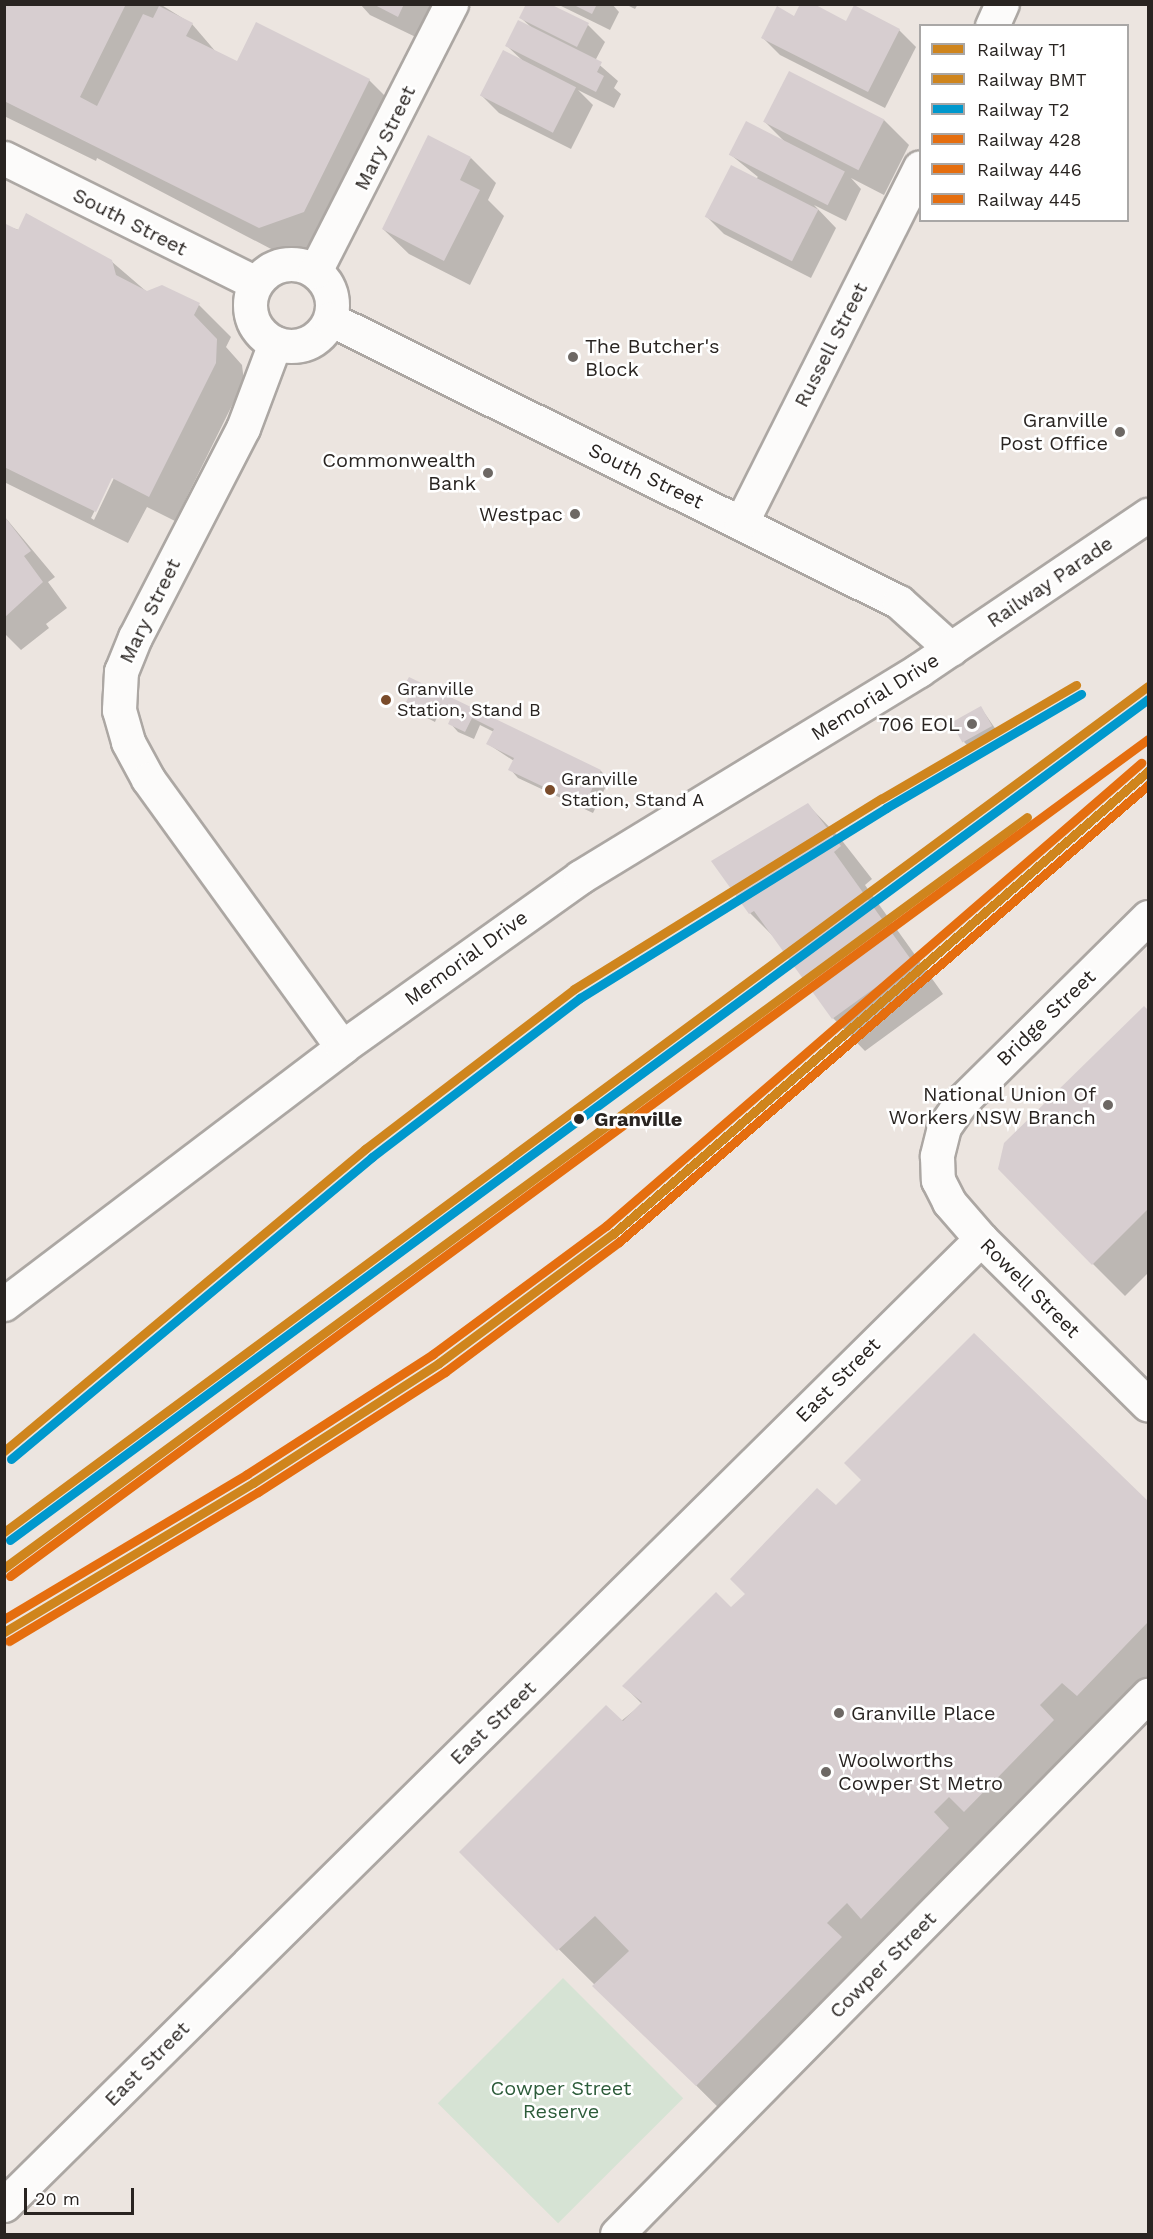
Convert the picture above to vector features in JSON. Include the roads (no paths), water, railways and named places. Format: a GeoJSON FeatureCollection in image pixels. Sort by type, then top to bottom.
{"type":"FeatureCollection","features":[{"type":"Feature","properties":{"kind":"street","name":"Mary Street"},"geometry":{"type":"LineString","coordinates":[[315,271],[452,4]]}},
{"type":"Feature","properties":{"kind":"street"},"geometry":{"type":"LineString","coordinates":[[993,24],[1002,4]]}},
{"type":"Feature","properties":{"kind":"street","name":"South Street"},"geometry":{"type":"LineString","coordinates":[[4,158],[256,283]]}},
{"type":"Feature","properties":{"kind":"street","name":"Russell Street"},"geometry":{"type":"LineString","coordinates":[[741,523],[919,171]]}},
{"type":"Feature","properties":{"kind":"street"},"geometry":{"type":"LineString","coordinates":[[290,263],[315,271],[331,293],[330,319],[317,337],[307,343],[297,346],[275,343],[266,338],[253,320],[251,295],[256,283],[265,272],[290,263]]}},
{"type":"Feature","properties":{"kind":"street","name":"South Street"},"geometry":{"type":"LineString","coordinates":[[330,319],[900,602],[951,649]]}},
{"type":"Feature","properties":{"kind":"street","name":"Mary Street"},"geometry":{"type":"LineString","coordinates":[[275,343],[243,428],[135,637],[121,671],[119,710],[129,742],[148,779],[342,1047]]}},
{"type":"Feature","properties":{"kind":"street","name":"Railway Parade"},"geometry":{"type":"LineString","coordinates":[[951,649],[1149,515]]}},
{"type":"Feature","properties":{"kind":"street","name":"Memorial Drive"},"geometry":{"type":"LineString","coordinates":[[4,1304],[342,1047],[580,877],[951,649]]}},
{"type":"Feature","properties":{"kind":"street","name":"Bridge Street"},"geometry":{"type":"LineString","coordinates":[[937,1156],[944,1127],[962,1101],[1149,917]]}},
{"type":"Feature","properties":{"kind":"street","name":"Rowell Street"},"geometry":{"type":"LineString","coordinates":[[937,1156],[938,1180],[949,1202],[981,1239],[1149,1405]]}},
{"type":"Feature","properties":{"kind":"street","name":"East Street"},"geometry":{"type":"LineString","coordinates":[[4,2205],[981,1239]]}},
{"type":"Feature","properties":{"kind":"street","name":"Cowper Street"},"geometry":{"type":"LineString","coordinates":[[617,2235],[1149,1695]]}},
{"type":"Feature","properties":{"kind":"rail line","name":"T1"},"geometry":{"type":"LineString","coordinates":[[4,1451],[365,1149],[574,989],[881,799],[1076,685]]}},
{"type":"Feature","properties":{"kind":"rail line","name":"T1"},"geometry":{"type":"LineString","coordinates":[[4,1532],[1148,686]]}},
{"type":"Feature","properties":{"kind":"rail line","name":"T2"},"geometry":{"type":"LineString","coordinates":[[11,1459],[372,1157],[580,998],[886,808],[1081,694]]}},
{"type":"Feature","properties":{"kind":"rail line","name":"T2"},"geometry":{"type":"LineString","coordinates":[[10,1540],[1148,699]]}},
{"type":"Feature","properties":{"kind":"rail line","name":"445"},"geometry":{"type":"LineString","coordinates":[[10,1576],[1148,739]]}},
{"type":"Feature","properties":{"kind":"rail line","name":"446"},"geometry":{"type":"LineString","coordinates":[[4,1619],[247,1474],[433,1354],[606,1226],[1141,763]]}},
{"type":"Feature","properties":{"kind":"rail line","name":"BMT"},"geometry":{"type":"LineString","coordinates":[[4,1632],[253,1483],[439,1363],[613,1234],[1148,771]]}},
{"type":"Feature","properties":{"kind":"rail line","name":"428"},"geometry":{"type":"LineString","coordinates":[[9,1641],[258,1492],[445,1372],[619,1242],[1148,785]]}},
{"type":"Feature","properties":{"kind":"rail line","name":"BMT"},"geometry":{"type":"LineString","coordinates":[[4,1568],[1027,817]]}},
{"type":"Feature","properties":{"kind":"place","name":"The Butcher's Block"},"geometry":{"type":"Point","coordinates":[573,357]}},
{"type":"Feature","properties":{"kind":"place","name":"Granville Post Office"},"geometry":{"type":"Point","coordinates":[1120,432]}},
{"type":"Feature","properties":{"kind":"place","name":"Commonwealth Bank"},"geometry":{"type":"Point","coordinates":[488,473]}},
{"type":"Feature","properties":{"kind":"place","name":"Westpac"},"geometry":{"type":"Point","coordinates":[575,514]}},
{"type":"Feature","properties":{"kind":"place","name":"Granville Station, Stand B"},"geometry":{"type":"Point","coordinates":[386,700]}},
{"type":"Feature","properties":{"kind":"place","name":"706 EOL"},"geometry":{"type":"Point","coordinates":[972,724]}},
{"type":"Feature","properties":{"kind":"place","name":"Granville Station, Stand A"},"geometry":{"type":"Point","coordinates":[550,790]}},
{"type":"Feature","properties":{"kind":"place","name":"National Union Of Workers NSW Branch"},"geometry":{"type":"Point","coordinates":[1108,1105]}},
{"type":"Feature","properties":{"kind":"place","name":"Granville"},"geometry":{"type":"Point","coordinates":[579,1119]}},
{"type":"Feature","properties":{"kind":"place","name":"Granville Place"},"geometry":{"type":"Point","coordinates":[839,1713]}},
{"type":"Feature","properties":{"kind":"place","name":"Woolworths Cowper St Metro"},"geometry":{"type":"Point","coordinates":[826,1772]}},
{"type":"Feature","properties":{"kind":"park label","name":"Cowper Street Reserve"},"geometry":{"type":"Point","coordinates":[561,2100]}}]}
